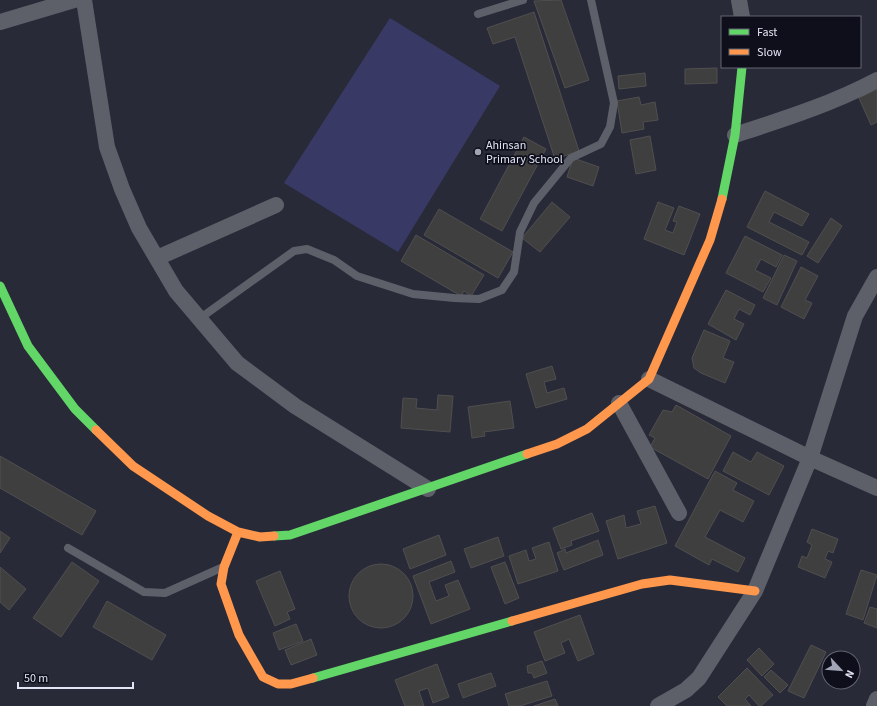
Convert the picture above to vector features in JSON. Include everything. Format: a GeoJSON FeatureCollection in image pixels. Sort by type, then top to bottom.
{"type":"FeatureCollection","features":[{"type":"Feature","properties":{"kind":"street"},"geometry":{"type":"LineString","coordinates":[[0,22],[74,0]]}},
{"type":"Feature","properties":{"kind":"street"},"geometry":{"type":"LineString","coordinates":[[84,0],[107,147],[122,189],[139,228],[176,291],[237,363],[295,406],[428,489]]}},
{"type":"Feature","properties":{"kind":"street"},"geometry":{"type":"LineString","coordinates":[[739,0],[742,16]]}},
{"type":"Feature","properties":{"kind":"street"},"geometry":{"type":"LineString","coordinates":[[0,286],[28,346],[75,409],[133,466],[208,516],[238,532],[260,537],[290,535],[557,444],[587,429],[650,380],[710,240],[725,190],[735,135],[742,68]]}},
{"type":"Feature","properties":{"kind":"street"},"geometry":{"type":"LineString","coordinates":[[735,135],[852,94],[877,80]]}},
{"type":"Feature","properties":{"kind":"street"},"geometry":{"type":"LineString","coordinates":[[157,258],[276,205]]}},
{"type":"Feature","properties":{"kind":"street"},"geometry":{"type":"LineString","coordinates":[[658,706],[686,690],[699,678],[755,592],[810,458],[855,316],[877,277]]}},
{"type":"Feature","properties":{"kind":"street"},"geometry":{"type":"LineString","coordinates":[[650,380],[810,458],[877,488]]}},
{"type":"Feature","properties":{"kind":"street"},"geometry":{"type":"LineString","coordinates":[[619,403],[679,513]]}},
{"type":"Feature","properties":{"kind":"street"},"geometry":{"type":"LineString","coordinates":[[238,532],[224,567],[221,584],[239,635],[263,676],[278,684],[291,684],[642,584],[670,580],[755,592]]}},
{"type":"Feature","properties":{"kind":"street"},"geometry":{"type":"LineString","coordinates":[[874,706],[877,699]]}},
{"type":"Feature","properties":{"kind":"lane"},"geometry":{"type":"LineString","coordinates":[[478,14],[523,0]]}},
{"type":"Feature","properties":{"kind":"lane"},"geometry":{"type":"LineString","coordinates":[[199,318],[294,251],[307,249],[334,260],[356,276],[413,294],[479,299],[502,290],[514,272],[520,232],[534,203],[571,158],[601,144],[610,128],[614,103],[591,0]]}},
{"type":"Feature","properties":{"kind":"lane"},"geometry":{"type":"LineString","coordinates":[[68,548],[144,592],[165,593],[224,567]]}},
{"type":"Feature","properties":{"kind":"shaded area"},"geometry":{"type":"Polygon","coordinates":[[[390,18],[500,86],[398,252],[284,183],[390,18]]]}},
{"type":"Feature","properties":{"kind":"building"},"geometry":{"type":"Polygon","coordinates":[[[561,0],[589,80],[565,88],[534,1],[561,0]]]}},
{"type":"Feature","properties":{"kind":"building"},"geometry":{"type":"Polygon","coordinates":[[[534,12],[579,151],[555,159],[515,37],[493,44],[487,28],[534,12]]]}},
{"type":"Feature","properties":{"kind":"building"},"geometry":{"type":"Polygon","coordinates":[[[717,68],[717,83],[685,84],[685,69],[717,68]]]}},
{"type":"Feature","properties":{"kind":"building"},"geometry":{"type":"Polygon","coordinates":[[[645,73],[646,86],[619,89],[618,76],[645,73]]]}},
{"type":"Feature","properties":{"kind":"building"},"geometry":{"type":"Polygon","coordinates":[[[877,89],[877,122],[871,125],[859,98],[877,89]]]}},
{"type":"Feature","properties":{"kind":"building"},"geometry":{"type":"Polygon","coordinates":[[[639,97],[641,105],[655,102],[658,120],[643,122],[644,129],[622,133],[617,101],[639,97]]]}},
{"type":"Feature","properties":{"kind":"building"},"geometry":{"type":"Polygon","coordinates":[[[650,136],[656,170],[636,174],[630,140],[650,136]]]}},
{"type":"Feature","properties":{"kind":"building"},"geometry":{"type":"Polygon","coordinates":[[[524,137],[546,149],[502,231],[480,219],[524,137]]]}},
{"type":"Feature","properties":{"kind":"building"},"geometry":{"type":"Polygon","coordinates":[[[573,158],[599,167],[593,186],[567,177],[573,158]]]}},
{"type":"Feature","properties":{"kind":"building"},"geometry":{"type":"Polygon","coordinates":[[[765,191],[809,214],[802,226],[774,212],[769,222],[809,242],[802,255],[747,227],[765,191]]]}},
{"type":"Feature","properties":{"kind":"building"},"geometry":{"type":"Polygon","coordinates":[[[552,202],[570,217],[540,252],[522,238],[552,202]]]}},
{"type":"Feature","properties":{"kind":"building"},"geometry":{"type":"Polygon","coordinates":[[[658,202],[674,208],[665,230],[673,233],[677,222],[673,221],[679,206],[700,214],[684,255],[644,239],[658,202]]]}},
{"type":"Feature","properties":{"kind":"building"},"geometry":{"type":"Polygon","coordinates":[[[439,209],[513,252],[498,278],[424,235],[439,209]]]}},
{"type":"Feature","properties":{"kind":"building"},"geometry":{"type":"Polygon","coordinates":[[[831,218],[842,226],[818,263],[807,256],[831,218]]]}},
{"type":"Feature","properties":{"kind":"building"},"geometry":{"type":"Polygon","coordinates":[[[416,235],[484,275],[471,296],[464,291],[461,296],[401,261],[416,235]]]}},
{"type":"Feature","properties":{"kind":"building"},"geometry":{"type":"Polygon","coordinates":[[[745,236],[782,255],[776,267],[761,259],[755,270],[771,278],[763,292],[726,273],[745,236]]]}},
{"type":"Feature","properties":{"kind":"building"},"geometry":{"type":"Polygon","coordinates":[[[784,255],[797,261],[777,305],[763,298],[784,255]]]}},
{"type":"Feature","properties":{"kind":"building"},"geometry":{"type":"Polygon","coordinates":[[[801,267],[818,276],[805,300],[812,303],[804,319],[781,307],[801,267]]]}},
{"type":"Feature","properties":{"kind":"building"},"geometry":{"type":"Polygon","coordinates":[[[726,290],[755,305],[750,315],[739,309],[734,319],[744,324],[736,340],[708,324],[726,290]]]}},
{"type":"Feature","properties":{"kind":"building"},"geometry":{"type":"Polygon","coordinates":[[[704,330],[730,341],[723,358],[734,362],[725,383],[701,373],[694,368],[692,358],[704,330]]]}},
{"type":"Feature","properties":{"kind":"building"},"geometry":{"type":"Polygon","coordinates":[[[552,366],[556,379],[544,382],[547,393],[564,388],[567,399],[536,408],[526,374],[552,366]]]}},
{"type":"Feature","properties":{"kind":"building"},"geometry":{"type":"Polygon","coordinates":[[[438,395],[453,396],[450,432],[401,428],[403,398],[417,399],[416,408],[437,410],[438,395]]]}},
{"type":"Feature","properties":{"kind":"building"},"geometry":{"type":"Polygon","coordinates":[[[510,401],[514,428],[484,432],[485,436],[472,438],[468,407],[510,401]]]}},
{"type":"Feature","properties":{"kind":"building"},"geometry":{"type":"Polygon","coordinates":[[[676,405],[731,436],[708,479],[650,447],[655,438],[649,435],[663,410],[672,412],[676,405]]]}},
{"type":"Feature","properties":{"kind":"building"},"geometry":{"type":"Polygon","coordinates":[[[733,452],[751,462],[757,452],[784,466],[769,495],[723,471],[733,452]]]}},
{"type":"Feature","properties":{"kind":"building"},"geometry":{"type":"Polygon","coordinates":[[[0,456],[96,511],[82,535],[0,488],[0,456]]]}},
{"type":"Feature","properties":{"kind":"building"},"geometry":{"type":"Polygon","coordinates":[[[715,471],[737,483],[733,490],[754,501],[743,522],[720,510],[705,537],[745,558],[738,572],[712,559],[709,565],[675,546],[715,471]]]}},
{"type":"Feature","properties":{"kind":"building"},"geometry":{"type":"Polygon","coordinates":[[[655,506],[667,543],[618,559],[606,521],[624,515],[626,528],[641,524],[637,511],[655,506]]]}},
{"type":"Feature","properties":{"kind":"building"},"geometry":{"type":"Polygon","coordinates":[[[592,513],[599,531],[571,541],[572,545],[561,549],[553,528],[592,513]]]}},
{"type":"Feature","properties":{"kind":"building"},"geometry":{"type":"Polygon","coordinates":[[[812,529],[838,539],[833,553],[828,551],[825,559],[832,562],[825,578],[798,567],[802,556],[807,558],[812,545],[807,542],[812,529]]]}},
{"type":"Feature","properties":{"kind":"building"},"geometry":{"type":"Polygon","coordinates":[[[0,531],[10,538],[0,553],[0,531]]]}},
{"type":"Feature","properties":{"kind":"building"},"geometry":{"type":"Polygon","coordinates":[[[439,535],[446,555],[410,569],[403,549],[439,535]]]}},
{"type":"Feature","properties":{"kind":"building"},"geometry":{"type":"Polygon","coordinates":[[[498,537],[504,556],[471,568],[464,549],[498,537]]]}},
{"type":"Feature","properties":{"kind":"building"},"geometry":{"type":"Polygon","coordinates":[[[598,540],[603,555],[564,570],[557,553],[565,549],[566,553],[598,540]]]}},
{"type":"Feature","properties":{"kind":"building"},"geometry":{"type":"Polygon","coordinates":[[[549,542],[558,571],[518,584],[509,556],[526,550],[529,561],[536,559],[532,548],[549,542]]]}},
{"type":"Feature","properties":{"kind":"building"},"geometry":{"type":"Polygon","coordinates":[[[451,561],[455,572],[429,582],[436,601],[449,596],[445,585],[458,580],[470,609],[431,624],[413,576],[451,561]]]}},
{"type":"Feature","properties":{"kind":"building"},"geometry":{"type":"Polygon","coordinates":[[[72,562],[99,581],[61,637],[33,618],[72,562]]]}},
{"type":"Feature","properties":{"kind":"building"},"geometry":{"type":"Polygon","coordinates":[[[505,562],[519,598],[505,604],[491,567],[505,562]]]}},
{"type":"Feature","properties":{"kind":"building"},"geometry":{"type":"Polygon","coordinates":[[[375,564],[387,564],[404,573],[411,584],[413,596],[411,608],[404,619],[387,628],[375,628],[363,623],[354,614],[349,602],[349,590],[354,578],[363,569],[375,564]]]}},
{"type":"Feature","properties":{"kind":"building"},"geometry":{"type":"Polygon","coordinates":[[[0,567],[26,589],[9,610],[0,602],[0,567]]]}},
{"type":"Feature","properties":{"kind":"building"},"geometry":{"type":"Polygon","coordinates":[[[861,570],[877,575],[863,620],[846,614],[861,570]]]}},
{"type":"Feature","properties":{"kind":"building"},"geometry":{"type":"Polygon","coordinates":[[[280,571],[295,609],[287,612],[290,619],[275,626],[256,581],[280,571]]]}},
{"type":"Feature","properties":{"kind":"building"},"geometry":{"type":"Polygon","coordinates":[[[107,601],[166,635],[152,660],[93,627],[107,601]]]}},
{"type":"Feature","properties":{"kind":"building"},"geometry":{"type":"Polygon","coordinates":[[[870,607],[877,609],[877,628],[864,623],[870,607]]]}},
{"type":"Feature","properties":{"kind":"building"},"geometry":{"type":"Polygon","coordinates":[[[580,615],[594,654],[578,661],[569,639],[561,643],[565,653],[545,661],[534,632],[580,615]]]}},
{"type":"Feature","properties":{"kind":"building"},"geometry":{"type":"Polygon","coordinates":[[[296,624],[303,641],[279,650],[273,633],[296,624]]]}},
{"type":"Feature","properties":{"kind":"building"},"geometry":{"type":"Polygon","coordinates":[[[311,639],[317,655],[291,665],[285,650],[311,639]]]}},
{"type":"Feature","properties":{"kind":"building"},"geometry":{"type":"Polygon","coordinates":[[[811,645],[822,650],[821,662],[804,698],[788,691],[811,645]]]}},
{"type":"Feature","properties":{"kind":"building"},"geometry":{"type":"Polygon","coordinates":[[[759,648],[774,664],[762,676],[747,660],[759,648]]]}},
{"type":"Feature","properties":{"kind":"building"},"geometry":{"type":"Polygon","coordinates":[[[542,661],[547,673],[534,678],[532,673],[528,673],[527,666],[542,661]]]}},
{"type":"Feature","properties":{"kind":"building"},"geometry":{"type":"Polygon","coordinates":[[[437,664],[449,697],[433,703],[428,688],[419,691],[424,706],[405,706],[395,680],[437,664]]]}},
{"type":"Feature","properties":{"kind":"building"},"geometry":{"type":"Polygon","coordinates":[[[747,668],[773,695],[761,706],[759,706],[749,695],[745,699],[751,706],[727,706],[718,697],[747,668]]]}},
{"type":"Feature","properties":{"kind":"building"},"geometry":{"type":"Polygon","coordinates":[[[771,670],[788,685],[780,693],[764,677],[771,670]]]}},
{"type":"Feature","properties":{"kind":"building"},"geometry":{"type":"Polygon","coordinates":[[[491,673],[496,686],[463,698],[458,684],[491,673]]]}},
{"type":"Feature","properties":{"kind":"building"},"geometry":{"type":"Polygon","coordinates":[[[547,681],[552,696],[520,706],[509,706],[505,694],[547,681]]]}},
{"type":"Feature","properties":{"kind":"building"},"geometry":{"type":"Polygon","coordinates":[[[555,699],[558,706],[534,706],[555,699]]]}},
{"type":"Feature","properties":{"kind":"traffic: fast"},"geometry":{"type":"LineString","coordinates":[[722,199],[735,135],[742,68]]}},
{"type":"Feature","properties":{"kind":"traffic: fast"},"geometry":{"type":"LineString","coordinates":[[0,286],[28,346],[75,409],[96,430]]}},
{"type":"Feature","properties":{"kind":"traffic: fast"},"geometry":{"type":"LineString","coordinates":[[274,536],[290,535],[527,454]]}},
{"type":"Feature","properties":{"kind":"traffic: fast"},"geometry":{"type":"LineString","coordinates":[[313,678],[512,621]]}},
{"type":"Feature","properties":{"kind":"traffic: slow"},"geometry":{"type":"LineString","coordinates":[[527,454],[557,444],[587,429],[649,379],[710,240],[722,199]]}},
{"type":"Feature","properties":{"kind":"traffic: slow"},"geometry":{"type":"LineString","coordinates":[[96,430],[133,466],[208,516],[238,532],[260,537],[274,536]]}},
{"type":"Feature","properties":{"kind":"traffic: slow"},"geometry":{"type":"LineString","coordinates":[[238,532],[224,567],[221,584],[239,635],[263,677],[278,684],[291,684],[313,678]]}},
{"type":"Feature","properties":{"kind":"traffic: slow"},"geometry":{"type":"LineString","coordinates":[[512,621],[642,584],[670,580],[755,591]]}},
{"type":"Feature","properties":{"kind":"place","name":"Ahinsan Primary School"},"geometry":{"type":"Point","coordinates":[478,152]}}]}
